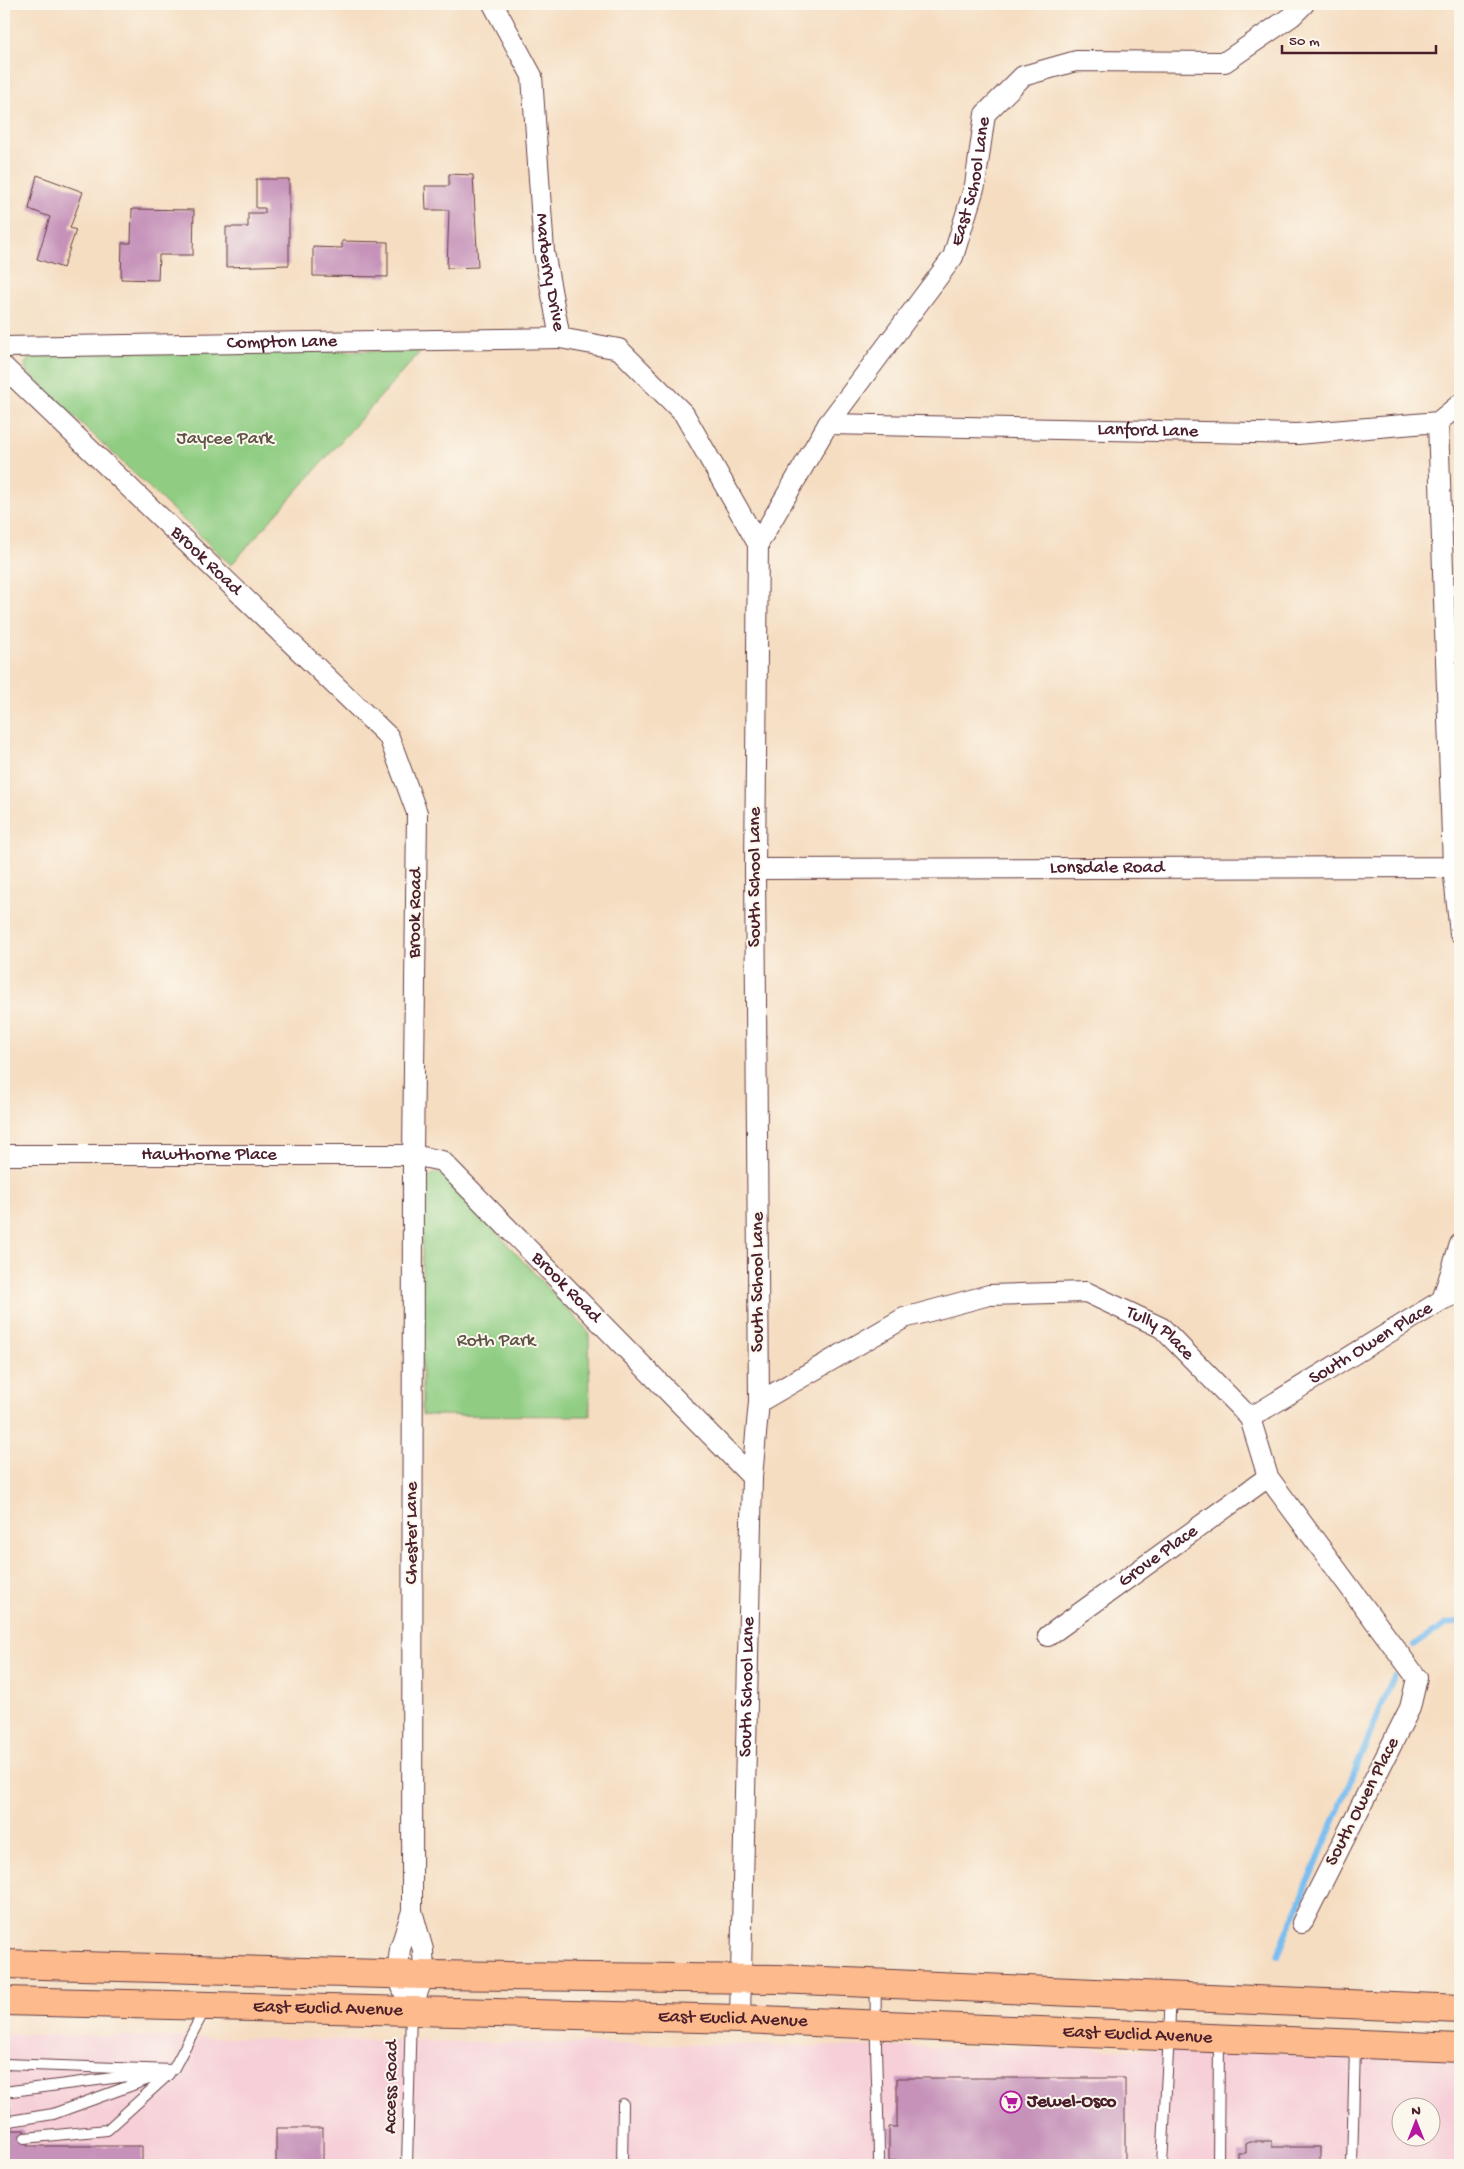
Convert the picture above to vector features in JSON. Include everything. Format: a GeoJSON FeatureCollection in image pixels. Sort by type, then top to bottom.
{"type":"FeatureCollection","features":[{"type":"Feature","properties":{"kind":"main road","name":"East Euclid Avenue"},"geometry":{"type":"LineString","coordinates":[[4,1964],[424,1975],[741,1979],[1460,2009]]}},
{"type":"Feature","properties":{"kind":"main road","name":"East Euclid Avenue"},"geometry":{"type":"LineString","coordinates":[[4,2001],[740,2019],[1355,2046],[1460,2048]]}},
{"type":"Feature","properties":{"kind":"street","name":"Marberry Drive"},"geometry":{"type":"LineString","coordinates":[[493,4],[532,76],[544,252],[560,338],[619,349],[684,414],[758,544]]}},
{"type":"Feature","properties":{"kind":"street","name":"East School Lane"},"geometry":{"type":"LineString","coordinates":[[758,544],[828,424],[953,257],[975,186],[985,114],[1023,76],[1076,61],[1225,62],[1292,16],[1304,4]]}},
{"type":"Feature","properties":{"kind":"street","name":"Compton Lane"},"geometry":{"type":"LineString","coordinates":[[4,347],[560,338]]}},
{"type":"Feature","properties":{"kind":"street","name":"Brook Road"},"geometry":{"type":"LineString","coordinates":[[4,367],[389,737],[417,812],[413,1155],[442,1161],[452,1169],[752,1477]]}},
{"type":"Feature","properties":{"kind":"street"},"geometry":{"type":"LineString","coordinates":[[1460,404],[1438,422],[1460,934]]}},
{"type":"Feature","properties":{"kind":"street","name":"Lanford Lane"},"geometry":{"type":"LineString","coordinates":[[828,424],[1297,434],[1438,422]]}},
{"type":"Feature","properties":{"kind":"street","name":"South School Lane"},"geometry":{"type":"LineString","coordinates":[[740,2019],[752,1477],[759,1402],[755,869],[758,544]]}},
{"type":"Feature","properties":{"kind":"street","name":"Lonsdale Road"},"geometry":{"type":"LineString","coordinates":[[755,869],[1456,866]]}},
{"type":"Feature","properties":{"kind":"street","name":"Hawthorne Place"},"geometry":{"type":"LineString","coordinates":[[4,1155],[413,1155]]}},
{"type":"Feature","properties":{"kind":"street","name":"Chester Lane"},"geometry":{"type":"LineString","coordinates":[[411,2010],[424,1975],[422,1950],[412,1911],[413,1155]]}},
{"type":"Feature","properties":{"kind":"street","name":"South Owen Place"},"geometry":{"type":"LineString","coordinates":[[1250,1418],[1442,1300],[1460,1244]]}},
{"type":"Feature","properties":{"kind":"street","name":"Tully Place"},"geometry":{"type":"LineString","coordinates":[[759,1402],[904,1318],[989,1295],[1086,1292],[1162,1328],[1250,1418],[1268,1477],[1417,1678]]}},
{"type":"Feature","properties":{"kind":"street"},"geometry":{"type":"LineString","coordinates":[[1442,1300],[1460,1292]]}},
{"type":"Feature","properties":{"kind":"street","name":"Grove Place"},"geometry":{"type":"LineString","coordinates":[[1048,1636],[1268,1477]]}},
{"type":"Feature","properties":{"kind":"street","name":"South Owen Place"},"geometry":{"type":"LineString","coordinates":[[1302,1923],[1410,1708],[1417,1678]]}},
{"type":"Feature","properties":{"kind":"street","name":"Chester Lane"},"geometry":{"type":"LineString","coordinates":[[396,1974],[400,1949],[412,1911]]}},
{"type":"Feature","properties":{"kind":"street"},"geometry":{"type":"LineString","coordinates":[[396,1974],[411,2010]]}},
{"type":"Feature","properties":{"kind":"lane"},"geometry":{"type":"LineString","coordinates":[[876,1984],[875,2025],[879,2102],[879,2165]]}},
{"type":"Feature","properties":{"kind":"lane"},"geometry":{"type":"LineString","coordinates":[[1162,2165],[1170,1996]]}},
{"type":"Feature","properties":{"kind":"lane"},"geometry":{"type":"LineString","coordinates":[[25,2138],[107,2130],[173,2070],[207,2005]]}},
{"type":"Feature","properties":{"kind":"lane","name":"Access Road"},"geometry":{"type":"LineString","coordinates":[[408,2165],[411,2010]]}},
{"type":"Feature","properties":{"kind":"lane"},"geometry":{"type":"LineString","coordinates":[[1218,2165],[1219,2040]]}},
{"type":"Feature","properties":{"kind":"lane"},"geometry":{"type":"LineString","coordinates":[[1352,2165],[1355,2046]]}},
{"type":"Feature","properties":{"kind":"lane"},"geometry":{"type":"LineString","coordinates":[[4,2064],[173,2070]]}},
{"type":"Feature","properties":{"kind":"lane"},"geometry":{"type":"LineString","coordinates":[[4,2092],[173,2070]]}},
{"type":"Feature","properties":{"kind":"lane"},"geometry":{"type":"LineString","coordinates":[[10,2121],[53,2114],[173,2070]]}},
{"type":"Feature","properties":{"kind":"lane"},"geometry":{"type":"LineString","coordinates":[[622,2165],[623,2104]]}},
{"type":"Feature","properties":{"kind":"shaded area"},"geometry":{"type":"Polygon","coordinates":[[[4,2034],[455,2042],[1201,2050],[1460,2059],[1460,2165],[4,2165],[4,2034]]]}},
{"type":"Feature","properties":{"kind":"green space","name":"Jaycee Park"},"geometry":{"type":"Polygon","coordinates":[[[421,351],[231,565],[26,371],[25,364],[33,352],[421,351]]]}},
{"type":"Feature","properties":{"kind":"green space","name":"Roth Park"},"geometry":{"type":"Polygon","coordinates":[[[437,1172],[444,1176],[589,1332],[590,1416],[422,1415],[422,1187],[425,1179],[437,1172]]]}},
{"type":"Feature","properties":{"kind":"building"},"geometry":{"type":"Polygon","coordinates":[[[449,174],[473,175],[478,267],[447,268],[449,210],[426,210],[425,186],[449,186],[449,174]]]}},
{"type":"Feature","properties":{"kind":"building"},"geometry":{"type":"Polygon","coordinates":[[[37,175],[83,192],[70,228],[76,230],[63,268],[37,259],[50,217],[29,209],[37,175]]]}},
{"type":"Feature","properties":{"kind":"building"},"geometry":{"type":"Polygon","coordinates":[[[256,179],[289,179],[289,265],[226,267],[226,227],[248,227],[248,213],[265,213],[265,208],[256,208],[256,179]]]}},
{"type":"Feature","properties":{"kind":"building"},"geometry":{"type":"Polygon","coordinates":[[[132,209],[194,210],[193,255],[159,255],[158,280],[121,279],[122,243],[131,243],[132,209]]]}},
{"type":"Feature","properties":{"kind":"building"},"geometry":{"type":"Polygon","coordinates":[[[342,241],[388,242],[388,277],[313,276],[313,247],[342,248],[342,241]]]}},
{"type":"Feature","properties":{"kind":"building","name":"Jewel-Osco"},"geometry":{"type":"Polygon","coordinates":[[[897,2078],[1125,2078],[1125,2165],[897,2165],[897,2161],[889,2161],[889,2127],[897,2127],[897,2078]]]}},
{"type":"Feature","properties":{"kind":"building"},"geometry":{"type":"Polygon","coordinates":[[[4,2108],[10,2108],[10,2130],[24,2130],[27,2146],[142,2146],[142,2165],[4,2165],[4,2108]]]}},
{"type":"Feature","properties":{"kind":"building"},"geometry":{"type":"Polygon","coordinates":[[[276,2128],[323,2128],[323,2165],[276,2165],[276,2128]]]}},
{"type":"Feature","properties":{"kind":"building"},"geometry":{"type":"Polygon","coordinates":[[[1250,2141],[1272,2141],[1272,2147],[1320,2147],[1320,2165],[1238,2165],[1238,2153],[1246,2153],[1246,2143],[1250,2141]]]}},
{"type":"Feature","properties":{"kind":"waterway"},"geometry":{"type":"LineString","coordinates":[[1414,1645],[1445,1625],[1460,1621]]}},
{"type":"Feature","properties":{"kind":"waterway"},"geometry":{"type":"LineString","coordinates":[[1278,1955],[1394,1676]]}},
{"type":"Feature","properties":{"kind":"place","name":"Jewel-Osco"},"geometry":{"type":"Point","coordinates":[1011,2102]}}]}
